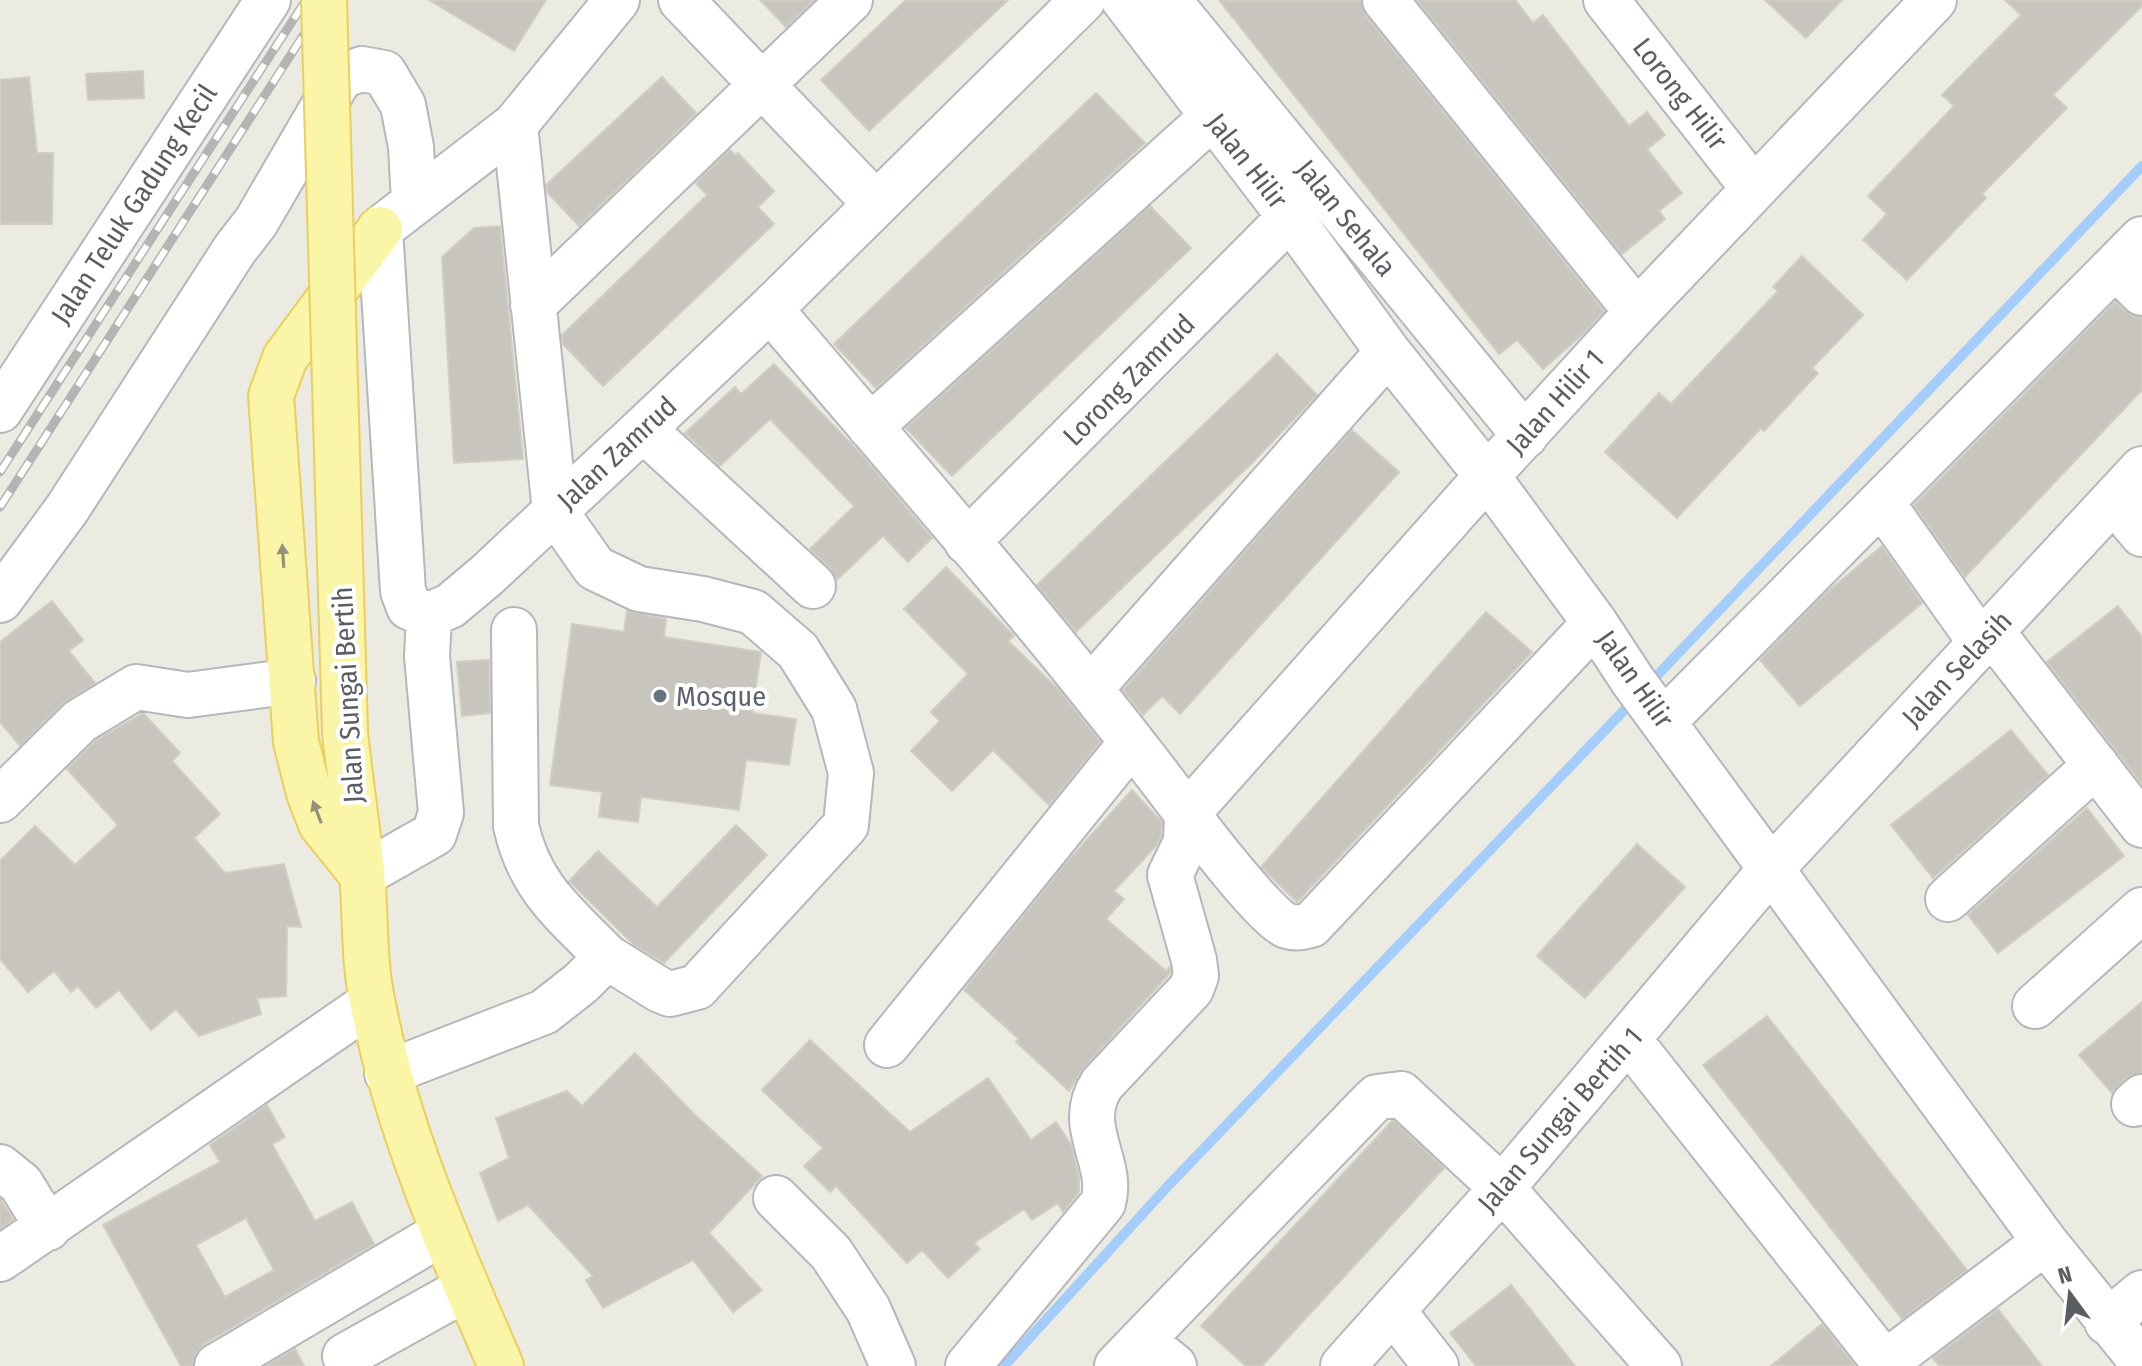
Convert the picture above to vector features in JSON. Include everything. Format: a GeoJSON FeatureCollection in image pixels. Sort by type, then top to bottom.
{"type":"FeatureCollection","features":[{"type":"Feature","properties":{"kind":"main road","name":"Jalan Sungai Bertih"},"geometry":{"type":"LineString","coordinates":[[324,0],[345,733],[362,875],[363,940],[387,1073],[444,1232],[501,1366]]}},
{"type":"Feature","properties":{"kind":"main road"},"geometry":{"type":"LineString","coordinates":[[362,875],[321,824],[309,793],[296,742],[271,396],[285,358],[380,229]]}},
{"type":"Feature","properties":{"kind":"street"},"geometry":{"type":"LineString","coordinates":[[362,875],[434,834],[441,813],[427,656],[429,615],[409,607],[403,591],[380,229],[515,125],[617,0]]}},
{"type":"Feature","properties":{"kind":"street"},"geometry":{"type":"LineString","coordinates":[[681,0],[875,203]]}},
{"type":"Feature","properties":{"kind":"street"},"geometry":{"type":"LineString","coordinates":[[533,305],[850,0]]}},
{"type":"Feature","properties":{"kind":"street","name":"Jalan Zamrud"},"geometry":{"type":"LineString","coordinates":[[429,615],[450,606],[478,583],[643,429],[770,309],[1083,0]]}},
{"type":"Feature","properties":{"kind":"street","name":"Jalan Hilir"},"geometry":{"type":"LineString","coordinates":[[1124,0],[1290,217],[1388,352],[1487,476],[2045,1242],[2142,1362]]}},
{"type":"Feature","properties":{"kind":"street","name":"Jalan Sehala"},"geometry":{"type":"LineString","coordinates":[[1168,0],[1525,436]]}},
{"type":"Feature","properties":{"kind":"street"},"geometry":{"type":"LineString","coordinates":[[1385,0],[1637,312]]}},
{"type":"Feature","properties":{"kind":"street","name":"Lorong Hilir"},"geometry":{"type":"LineString","coordinates":[[1606,0],[1754,189]]}},
{"type":"Feature","properties":{"kind":"street","name":"Jalan Hilir 1"},"geometry":{"type":"LineString","coordinates":[[1187,814],[1637,312],[1934,0]]}},
{"type":"Feature","properties":{"kind":"street","name":"Jalan Teluk Gadung Kecil"},"geometry":{"type":"LineString","coordinates":[[1,406],[267,1]]}},
{"type":"Feature","properties":{"kind":"street"},"geometry":{"type":"LineString","coordinates":[[0,600],[67,509],[235,249],[256,222],[341,76],[362,69],[384,73],[403,105],[411,147],[414,201]]}},
{"type":"Feature","properties":{"kind":"street"},"geometry":{"type":"LineString","coordinates":[[870,427],[1212,117]]}},
{"type":"Feature","properties":{"kind":"street"},"geometry":{"type":"LineString","coordinates":[[514,630],[516,826],[531,872],[547,896],[607,957],[670,994],[697,987],[846,825],[851,773],[834,709],[798,651],[753,612],[703,599],[639,589],[595,568],[555,511],[515,125]]}},
{"type":"Feature","properties":{"kind":"street","name":"Lorong Zamrud"},"geometry":{"type":"LineString","coordinates":[[967,542],[1290,217]]}},
{"type":"Feature","properties":{"kind":"street"},"geometry":{"type":"LineString","coordinates":[[1650,703],[1882,503],[2133,266]]}},
{"type":"Feature","properties":{"kind":"street"},"geometry":{"type":"LineString","coordinates":[[770,309],[1091,688],[1187,814],[1267,911],[1285,925],[1300,928],[1311,925],[1595,623]]}},
{"type":"Feature","properties":{"kind":"street"},"geometry":{"type":"LineString","coordinates":[[1091,688],[1388,352]]}},
{"type":"Feature","properties":{"kind":"street"},"geometry":{"type":"LineString","coordinates":[[643,429],[813,586]]}},
{"type":"Feature","properties":{"kind":"street"},"geometry":{"type":"LineString","coordinates":[[2128,484],[2142,534]]}},
{"type":"Feature","properties":{"kind":"street","name":"Jalan Selasih"},"geometry":{"type":"LineString","coordinates":[[1771,869],[2128,484]]}},
{"type":"Feature","properties":{"kind":"street"},"geometry":{"type":"LineString","coordinates":[[1882,503],[1986,637],[2096,765],[2142,825]]}},
{"type":"Feature","properties":{"kind":"street"},"geometry":{"type":"LineString","coordinates":[[0,800],[80,721],[136,687],[188,695],[293,681]]}},
{"type":"Feature","properties":{"kind":"street"},"geometry":{"type":"LineString","coordinates":[[887,1045],[1132,742]]}},
{"type":"Feature","properties":{"kind":"street"},"geometry":{"type":"LineString","coordinates":[[1948,899],[2096,765]]}},
{"type":"Feature","properties":{"kind":"street"},"geometry":{"type":"LineString","coordinates":[[968,1366],[1103,1203],[1107,1189],[1090,1114],[1093,1098],[1102,1084],[1191,989],[1196,976],[1194,960],[1170,875],[1186,842],[1187,814]]}},
{"type":"Feature","properties":{"kind":"street","name":"Jalan Sungai Bertih 1"},"geometry":{"type":"LineString","coordinates":[[1343,1366],[1502,1188],[1771,869]]}},
{"type":"Feature","properties":{"kind":"street"},"geometry":{"type":"LineString","coordinates":[[2035,1006],[2142,910]]}},
{"type":"Feature","properties":{"kind":"street"},"geometry":{"type":"LineString","coordinates":[[387,1073],[544,1012],[581,983],[607,957]]}},
{"type":"Feature","properties":{"kind":"street"},"geometry":{"type":"LineString","coordinates":[[0,1259],[372,1002]]}},
{"type":"Feature","properties":{"kind":"street"},"geometry":{"type":"LineString","coordinates":[[1629,1040],[1884,1365],[2045,1242]]}},
{"type":"Feature","properties":{"kind":"street"},"geometry":{"type":"LineString","coordinates":[[1144,1357],[1377,1097],[1401,1094],[1502,1188],[1659,1366]]}},
{"type":"Feature","properties":{"kind":"street"},"geometry":{"type":"LineString","coordinates":[[0,1167],[21,1184],[48,1228]]}},
{"type":"Feature","properties":{"kind":"street"},"geometry":{"type":"LineString","coordinates":[[776,1198],[831,1253],[868,1309],[893,1366]]}},
{"type":"Feature","properties":{"kind":"street"},"geometry":{"type":"LineString","coordinates":[[217,1366],[444,1232]]}},
{"type":"Feature","properties":{"kind":"street"},"geometry":{"type":"LineString","coordinates":[[345,1356],[467,1288]]}},
{"type":"Feature","properties":{"kind":"street"},"geometry":{"type":"LineString","coordinates":[[2107,1322],[2142,1293]]}},
{"type":"Feature","properties":{"kind":"street"},"geometry":{"type":"LineString","coordinates":[[1393,1311],[1436,1366]]}},
{"type":"Feature","properties":{"kind":"building"},"geometry":{"type":"Polygon","coordinates":[[[429,0],[546,0],[514,51],[429,0]]]}},
{"type":"Feature","properties":{"kind":"building"},"geometry":{"type":"Polygon","coordinates":[[[760,0],[814,0],[786,27],[760,0]]]}},
{"type":"Feature","properties":{"kind":"building"},"geometry":{"type":"Polygon","coordinates":[[[906,0],[1008,0],[869,131],[821,80],[906,0]]]}},
{"type":"Feature","properties":{"kind":"building"},"geometry":{"type":"Polygon","coordinates":[[[1219,0],[1361,0],[1366,16],[1604,311],[1543,369],[1517,340],[1499,354],[1219,0]]]}},
{"type":"Feature","properties":{"kind":"building"},"geometry":{"type":"Polygon","coordinates":[[[1417,0],[1515,0],[1533,23],[1543,15],[1629,126],[1647,112],[1665,135],[1647,149],[1682,193],[1659,211],[1665,219],[1622,254],[1417,0]]]}},
{"type":"Feature","properties":{"kind":"building"},"geometry":{"type":"Polygon","coordinates":[[[1765,0],[1842,0],[1806,38],[1765,0]]]}},
{"type":"Feature","properties":{"kind":"building"},"geometry":{"type":"Polygon","coordinates":[[[2005,0],[2142,0],[2142,6],[2053,95],[2067,108],[1982,194],[1986,198],[1907,280],[1863,240],[1887,214],[1868,196],[1954,106],[1942,95],[2021,15],[2005,0]]]}},
{"type":"Feature","properties":{"kind":"building"},"geometry":{"type":"Polygon","coordinates":[[[143,71],[144,98],[88,100],[86,74],[143,71]]]}},
{"type":"Feature","properties":{"kind":"building"},"geometry":{"type":"Polygon","coordinates":[[[29,77],[37,153],[53,153],[52,224],[0,224],[0,80],[29,77]]]}},
{"type":"Feature","properties":{"kind":"building"},"geometry":{"type":"Polygon","coordinates":[[[662,77],[696,113],[579,226],[547,192],[546,185],[662,77]]]}},
{"type":"Feature","properties":{"kind":"building"},"geometry":{"type":"Polygon","coordinates":[[[1096,93],[1145,143],[876,388],[834,344],[1096,93]]]}},
{"type":"Feature","properties":{"kind":"building"},"geometry":{"type":"Polygon","coordinates":[[[730,150],[735,155],[738,153],[774,191],[758,207],[774,224],[603,386],[563,344],[562,335],[707,195],[696,183],[730,150]]]}},
{"type":"Feature","properties":{"kind":"building"},"geometry":{"type":"Polygon","coordinates":[[[1150,206],[1191,248],[952,476],[906,428],[1150,206]]]}},
{"type":"Feature","properties":{"kind":"building"},"geometry":{"type":"Polygon","coordinates":[[[500,226],[523,459],[454,463],[442,257],[474,228],[500,226]]]}},
{"type":"Feature","properties":{"kind":"building"},"geometry":{"type":"Polygon","coordinates":[[[1802,256],[1863,315],[1812,368],[1818,373],[1764,431],[1761,428],[1677,518],[1605,452],[1659,393],[1671,404],[1778,291],[1773,287],[1802,256]]]}},
{"type":"Feature","properties":{"kind":"building"},"geometry":{"type":"Polygon","coordinates":[[[2115,302],[2135,317],[2142,317],[2142,390],[1965,577],[1914,505],[2115,302]]]}},
{"type":"Feature","properties":{"kind":"building"},"geometry":{"type":"Polygon","coordinates":[[[1277,354],[1317,395],[1253,462],[1076,632],[1037,585],[1277,354]]]}},
{"type":"Feature","properties":{"kind":"building"},"geometry":{"type":"Polygon","coordinates":[[[774,364],[862,455],[932,538],[908,562],[883,536],[837,580],[830,568],[810,549],[854,506],[770,419],[720,466],[685,433],[735,387],[741,394],[774,364]]]}},
{"type":"Feature","properties":{"kind":"building"},"geometry":{"type":"Polygon","coordinates":[[[1352,430],[1399,472],[1180,714],[1162,696],[1143,715],[1123,690],[1352,430]]]}},
{"type":"Feature","properties":{"kind":"building"},"geometry":{"type":"Polygon","coordinates":[[[1882,546],[1922,603],[1800,706],[1760,660],[1825,594],[1882,546]]]}},
{"type":"Feature","properties":{"kind":"building"},"geometry":{"type":"Polygon","coordinates":[[[946,567],[1014,636],[1008,641],[1059,690],[1100,742],[1049,805],[993,750],[952,791],[911,751],[940,721],[931,712],[968,674],[904,609],[946,567]]]}},
{"type":"Feature","properties":{"kind":"building"},"geometry":{"type":"Polygon","coordinates":[[[52,601],[83,640],[69,651],[95,683],[63,703],[20,746],[0,722],[0,642],[52,601]]]}},
{"type":"Feature","properties":{"kind":"building"},"geometry":{"type":"Polygon","coordinates":[[[2118,606],[2142,637],[2142,784],[2047,662],[2118,606]]]}},
{"type":"Feature","properties":{"kind":"building"},"geometry":{"type":"Polygon","coordinates":[[[627,611],[666,619],[664,637],[761,652],[752,713],[796,719],[789,765],[746,760],[739,810],[641,797],[638,822],[599,817],[602,792],[550,785],[572,624],[624,632],[627,611]]]}},
{"type":"Feature","properties":{"kind":"building"},"geometry":{"type":"Polygon","coordinates":[[[1486,612],[1532,652],[1297,902],[1261,867],[1486,612]]]}},
{"type":"Feature","properties":{"kind":"building"},"geometry":{"type":"Polygon","coordinates":[[[489,660],[490,713],[462,716],[457,662],[489,660]]]}},
{"type":"Feature","properties":{"kind":"building"},"geometry":{"type":"Polygon","coordinates":[[[143,713],[180,753],[172,761],[220,814],[194,838],[225,873],[284,864],[301,927],[287,926],[286,996],[257,998],[261,1014],[199,1036],[176,1009],[151,1030],[119,990],[96,1008],[78,986],[71,992],[54,971],[28,992],[0,959],[0,861],[35,826],[75,865],[118,825],[67,769],[95,741],[143,713]]]}},
{"type":"Feature","properties":{"kind":"building"},"geometry":{"type":"Polygon","coordinates":[[[2011,730],[2048,775],[1933,878],[1891,825],[2011,730]]]}},
{"type":"Feature","properties":{"kind":"building"},"geometry":{"type":"Polygon","coordinates":[[[1132,790],[1162,822],[1161,836],[1156,846],[1114,891],[1124,899],[1106,919],[1166,971],[1170,967],[1170,973],[1084,1067],[1069,1091],[1016,1042],[1019,1039],[964,990],[1065,864],[1132,790]]]}},
{"type":"Feature","properties":{"kind":"building"},"geometry":{"type":"Polygon","coordinates":[[[2087,808],[2124,856],[1998,953],[1968,915],[2087,808]]]}},
{"type":"Feature","properties":{"kind":"building"},"geometry":{"type":"Polygon","coordinates":[[[736,825],[767,855],[664,963],[633,944],[569,881],[598,851],[657,907],[736,825]]]}},
{"type":"Feature","properties":{"kind":"building"},"geometry":{"type":"Polygon","coordinates":[[[1637,844],[1685,887],[1585,998],[1537,956],[1637,844]]]}},
{"type":"Feature","properties":{"kind":"building"},"geometry":{"type":"Polygon","coordinates":[[[2142,1002],[2142,1073],[2126,1078],[2112,1093],[2079,1055],[2142,1002]]]}},
{"type":"Feature","properties":{"kind":"building"},"geometry":{"type":"Polygon","coordinates":[[[1767,1016],[1967,1270],[1902,1319],[1703,1065],[1767,1016]]]}},
{"type":"Feature","properties":{"kind":"building"},"geometry":{"type":"Polygon","coordinates":[[[810,1040],[910,1132],[988,1078],[1031,1140],[1056,1122],[1071,1145],[1079,1177],[1079,1192],[1063,1212],[1058,1203],[1032,1220],[1024,1209],[974,1243],[980,1249],[948,1278],[922,1250],[907,1263],[836,1186],[830,1192],[804,1166],[823,1148],[762,1090],[810,1040]]]}},
{"type":"Feature","properties":{"kind":"building"},"geometry":{"type":"Polygon","coordinates":[[[635,1053],[694,1114],[762,1176],[709,1233],[762,1290],[733,1312],[693,1260],[603,1308],[586,1280],[593,1276],[528,1205],[498,1221],[480,1173],[509,1158],[496,1118],[567,1091],[582,1106],[635,1053]]]}},
{"type":"Feature","properties":{"kind":"building"},"geometry":{"type":"Polygon","coordinates":[[[267,1105],[285,1137],[272,1144],[315,1221],[352,1202],[374,1244],[204,1344],[196,1353],[192,1366],[181,1366],[103,1225],[220,1162],[210,1145],[267,1105]],[[246,1218],[196,1245],[225,1297],[274,1270],[246,1218]]]}},
{"type":"Feature","properties":{"kind":"building"},"geometry":{"type":"Polygon","coordinates":[[[1393,1120],[1444,1168],[1262,1366],[1246,1366],[1201,1326],[1393,1120]]]}},
{"type":"Feature","properties":{"kind":"building"},"geometry":{"type":"Polygon","coordinates":[[[0,1199],[13,1219],[0,1229],[0,1199]]]}},
{"type":"Feature","properties":{"kind":"building"},"geometry":{"type":"Polygon","coordinates":[[[1511,1285],[1575,1366],[1476,1366],[1450,1333],[1511,1285]]]}},
{"type":"Feature","properties":{"kind":"building"},"geometry":{"type":"Polygon","coordinates":[[[1998,1309],[2042,1366],[1939,1366],[1933,1358],[1998,1309]]]}},
{"type":"Feature","properties":{"kind":"building"},"geometry":{"type":"Polygon","coordinates":[[[1822,1324],[1855,1366],[1771,1366],[1822,1324]]]}},
{"type":"Feature","properties":{"kind":"building"},"geometry":{"type":"Polygon","coordinates":[[[295,1349],[304,1366],[266,1366],[295,1349]]]}},
{"type":"Feature","properties":{"kind":"waterway"},"geometry":{"type":"LineString","coordinates":[[1647,686],[2142,166]]}},
{"type":"Feature","properties":{"kind":"waterway"},"geometry":{"type":"LineString","coordinates":[[1004,1366],[1167,1187],[1633,701]]}},
{"type":"Feature","properties":{"kind":"railway"},"geometry":{"type":"LineString","coordinates":[[0,472],[306,0]]}},
{"type":"Feature","properties":{"kind":"railway"},"geometry":{"type":"LineString","coordinates":[[0,507],[326,0]]}},
{"type":"Feature","properties":{"kind":"place","name":"Mosque"},"geometry":{"type":"Point","coordinates":[660,696]}}]}
